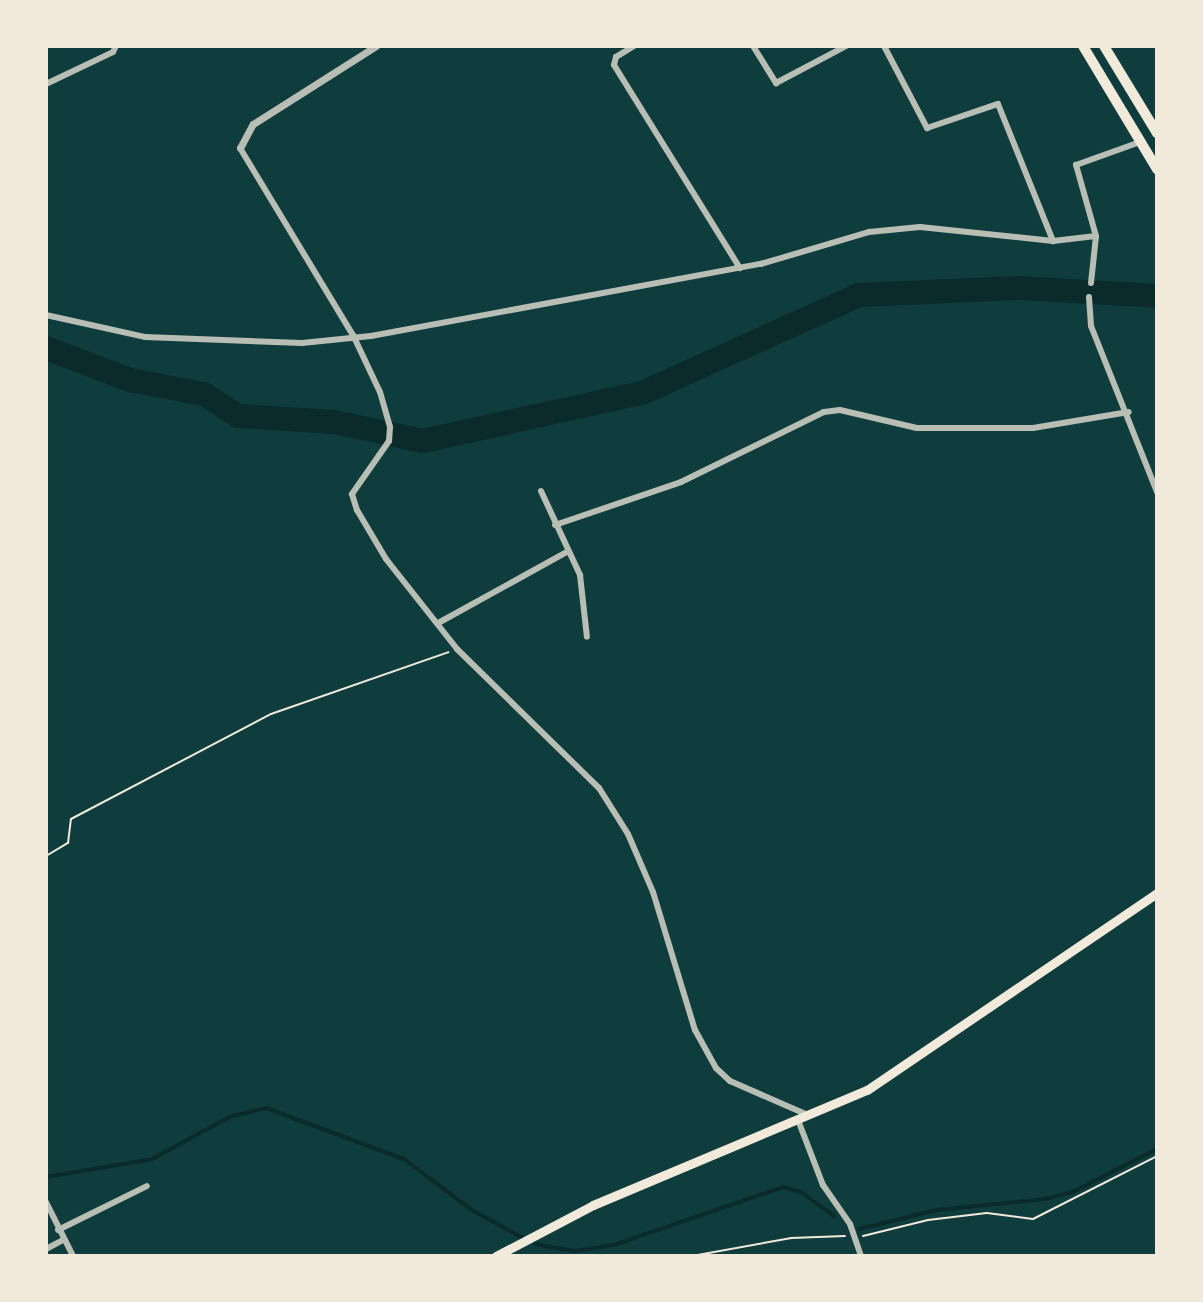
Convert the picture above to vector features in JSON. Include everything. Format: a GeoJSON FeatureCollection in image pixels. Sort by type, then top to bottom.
{"type":"FeatureCollection","features":[{"type":"Feature","properties":{"kind":"highway"},"geometry":{"type":"LineString","coordinates":[[1083,46],[1157,169]]}},
{"type":"Feature","properties":{"kind":"highway"},"geometry":{"type":"LineString","coordinates":[[1104,46],[1157,133]]}},
{"type":"Feature","properties":{"kind":"main road"},"geometry":{"type":"LineString","coordinates":[[496,1256],[593,1205],[867,1090],[957,1033],[1157,893]]}},
{"type":"Feature","properties":{"kind":"street"},"geometry":{"type":"LineString","coordinates":[[46,84],[113,52],[116,46]]}},
{"type":"Feature","properties":{"kind":"street"},"geometry":{"type":"LineString","coordinates":[[376,46],[253,124],[240,148],[353,335],[390,427],[389,441],[352,494],[353,502],[386,559],[440,622],[457,649],[599,788],[628,834],[679,965],[695,1030],[716,1068],[730,1081],[803,1118],[823,1185],[850,1224],[861,1256]]}},
{"type":"Feature","properties":{"kind":"street"},"geometry":{"type":"LineString","coordinates":[[634,46],[616,57],[614,65],[740,268]]}},
{"type":"Feature","properties":{"kind":"street"},"geometry":{"type":"LineString","coordinates":[[753,46],[776,83],[846,46]]}},
{"type":"Feature","properties":{"kind":"street"},"geometry":{"type":"LineString","coordinates":[[884,46],[927,128],[998,104],[1053,241]]}},
{"type":"Feature","properties":{"kind":"street"},"geometry":{"type":"LineString","coordinates":[[1091,283],[1096,236],[1076,165],[1140,142]]}},
{"type":"Feature","properties":{"kind":"street"},"geometry":{"type":"LineString","coordinates":[[46,315],[145,337],[233,344],[302,343],[740,268],[869,232],[920,227],[1053,241],[1096,236]]}},
{"type":"Feature","properties":{"kind":"street"},"geometry":{"type":"LineString","coordinates":[[1089,297],[1091,326],[1129,412],[1157,492]]}},
{"type":"Feature","properties":{"kind":"street"},"geometry":{"type":"LineString","coordinates":[[555,525],[681,482],[824,412],[840,410],[917,428],[1033,428],[1129,412]]}},
{"type":"Feature","properties":{"kind":"street"},"geometry":{"type":"LineString","coordinates":[[541,491],[582,582],[587,637]]}},
{"type":"Feature","properties":{"kind":"street"},"geometry":{"type":"LineString","coordinates":[[440,622],[567,552]]}},
{"type":"Feature","properties":{"kind":"street"},"geometry":{"type":"LineString","coordinates":[[58,1230],[147,1186]]}},
{"type":"Feature","properties":{"kind":"street"},"geometry":{"type":"LineString","coordinates":[[46,1202],[73,1256]]}},
{"type":"Feature","properties":{"kind":"street"},"geometry":{"type":"LineString","coordinates":[[46,1249],[63,1240]]}},
{"type":"Feature","properties":{"kind":"path"},"geometry":{"type":"LineString","coordinates":[[46,856],[68,843],[71,819],[271,714],[457,649]]}},
{"type":"Feature","properties":{"kind":"path"},"geometry":{"type":"LineString","coordinates":[[692,1256],[791,1238],[852,1237],[987,1213],[1033,1219],[1157,1156]]}},
{"type":"Feature","properties":{"kind":"waterway"},"geometry":{"type":"LineString","coordinates":[[46,348],[130,380],[204,394],[238,416],[335,422],[423,441],[642,393],[859,295],[1020,288],[1157,296]]}},
{"type":"Feature","properties":{"kind":"waterway"},"geometry":{"type":"LineString","coordinates":[[46,1177],[152,1159],[232,1116],[266,1108],[404,1159],[472,1210],[523,1238]]}},
{"type":"Feature","properties":{"kind":"waterway"},"geometry":{"type":"LineString","coordinates":[[859,1229],[937,1210],[1046,1199],[1075,1191],[1157,1149]]}},
{"type":"Feature","properties":{"kind":"waterway"},"geometry":{"type":"LineString","coordinates":[[535,1244],[574,1251],[614,1245],[783,1187],[801,1192],[834,1216]]}}]}
